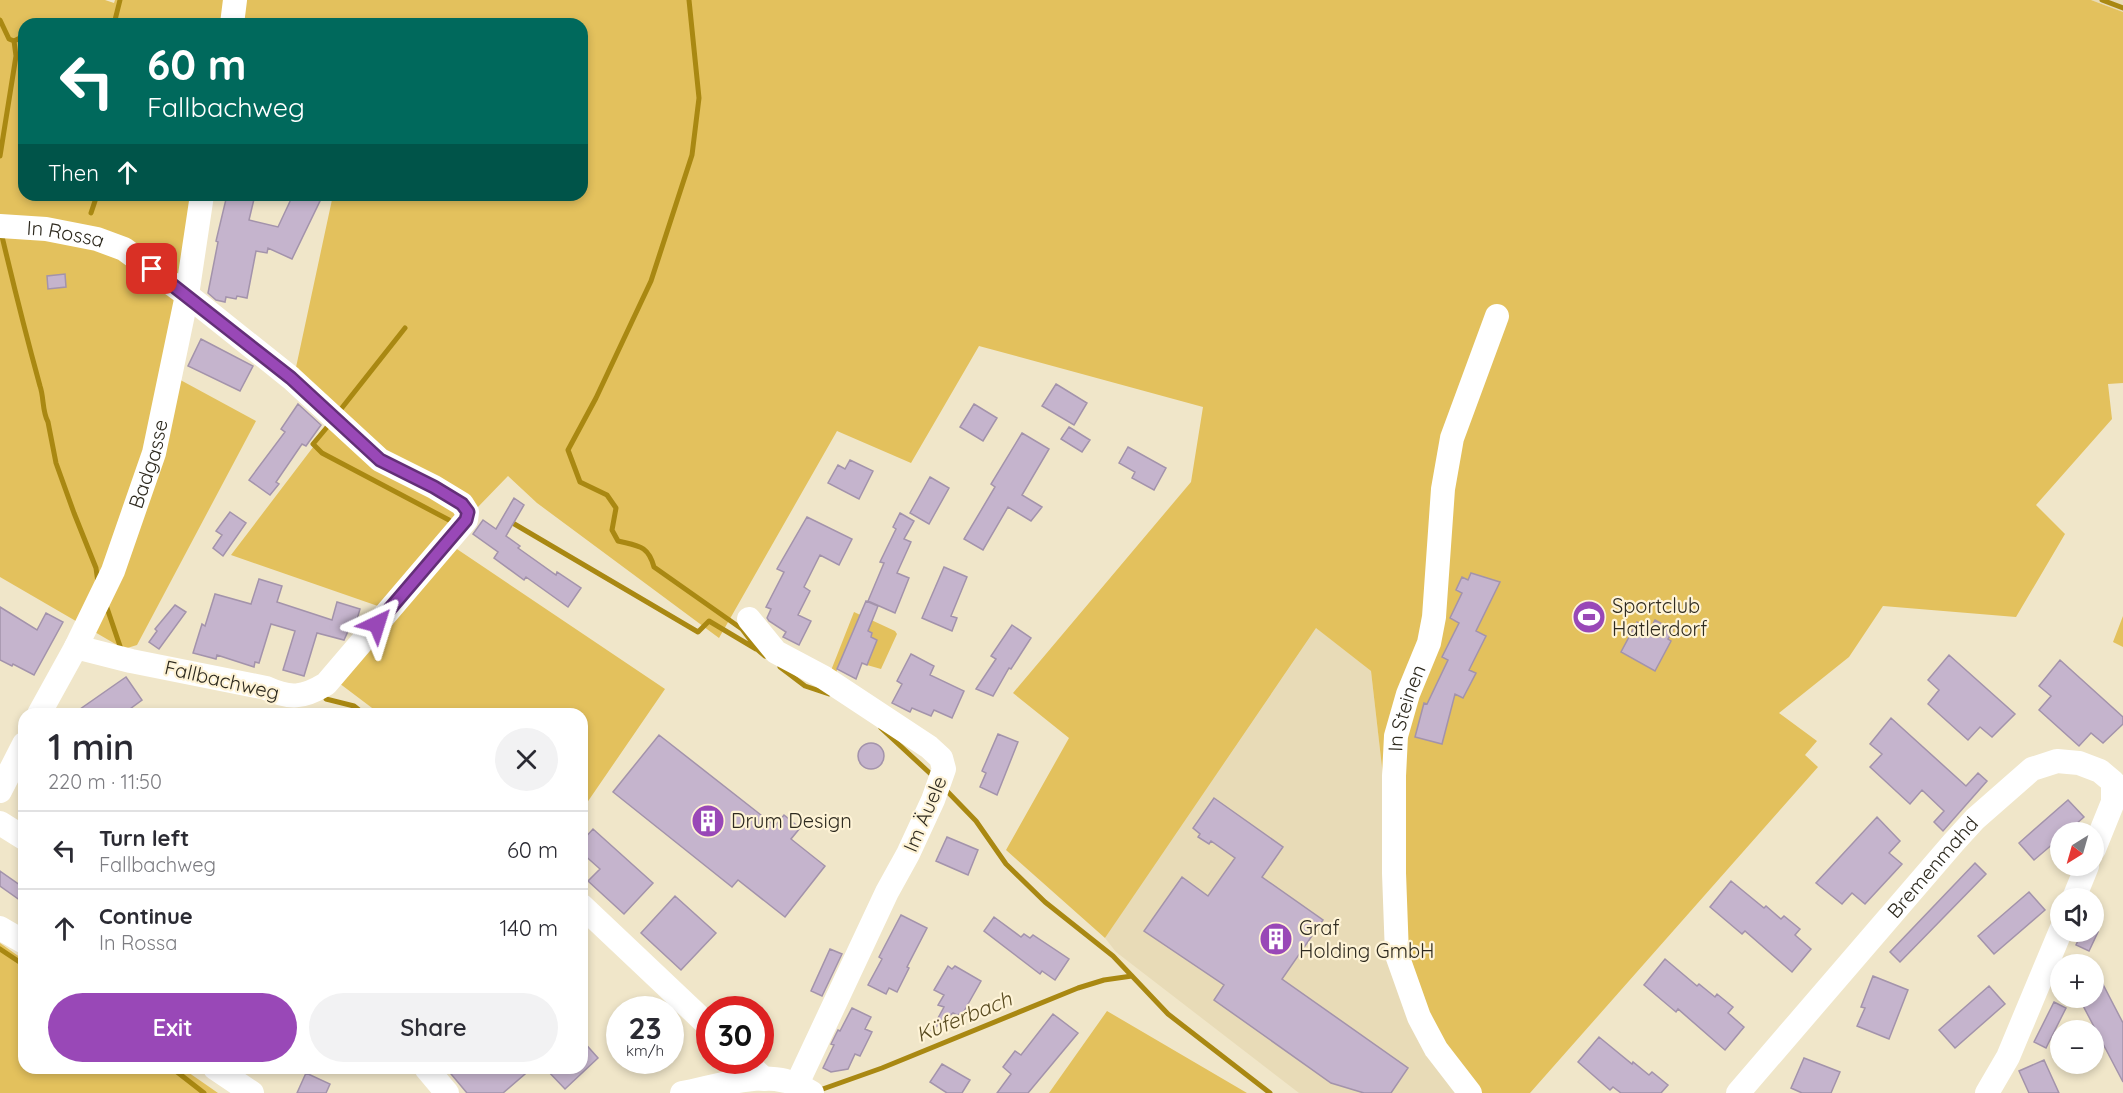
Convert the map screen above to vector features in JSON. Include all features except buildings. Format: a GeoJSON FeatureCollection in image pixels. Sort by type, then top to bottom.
{"type":"FeatureCollection","features":[{"type":"Feature","properties":{"kind":"street"},"geometry":{"type":"LineString","coordinates":[[233,18],[236,0]]}},
{"type":"Feature","properties":{"kind":"street","name":"Badgasse"},"geometry":{"type":"LineString","coordinates":[[42,708],[76,647],[113,571],[154,453],[187,295],[201,201]]}},
{"type":"Feature","properties":{"kind":"street","name":"In Rossa"},"geometry":{"type":"LineString","coordinates":[[0,226],[46,229],[118,246],[187,295]]}},
{"type":"Feature","properties":{"kind":"street","name":"Fallbachweg"},"geometry":{"type":"LineString","coordinates":[[76,647],[131,661],[266,688],[286,705],[326,684],[466,520],[468,512],[462,504],[380,460],[291,378],[187,295]]}},
{"type":"Feature","properties":{"kind":"street","name":"In Steinen"},"geometry":{"type":"LineString","coordinates":[[1470,1093],[1436,1049],[1419,1017],[1397,955],[1394,776],[1396,736],[1408,694],[1429,644],[1434,617],[1443,489],[1452,438],[1497,316]]}},
{"type":"Feature","properties":{"kind":"street","name":"Im Äuele"},"geometry":{"type":"LineString","coordinates":[[748,619],[776,652],[823,677],[929,747],[941,758],[944,769],[933,800],[908,854],[887,892],[804,1088]]}},
{"type":"Feature","properties":{"kind":"street"},"geometry":{"type":"LineString","coordinates":[[0,790],[18,756]]}},
{"type":"Feature","properties":{"kind":"street","name":"Bremenmahd"},"geometry":{"type":"LineString","coordinates":[[1738,1093],[1961,834],[2032,769],[2057,761],[2079,763],[2100,771],[2113,782],[2113,802],[2104,824]]}},
{"type":"Feature","properties":{"kind":"street"},"geometry":{"type":"LineString","coordinates":[[0,822],[18,834]]}},
{"type":"Feature","properties":{"kind":"street"},"geometry":{"type":"LineString","coordinates":[[588,912],[696,1014]]}},
{"type":"Feature","properties":{"kind":"street"},"geometry":{"type":"LineString","coordinates":[[0,928],[18,938]]}},
{"type":"Feature","properties":{"kind":"street"},"geometry":{"type":"LineString","coordinates":[[1987,1093],[2013,1046],[2056,942]]}},
{"type":"Feature","properties":{"kind":"street"},"geometry":{"type":"LineString","coordinates":[[224,1074],[252,1093]]}},
{"type":"Feature","properties":{"kind":"street"},"geometry":{"type":"LineString","coordinates":[[431,1074],[447,1093]]}},
{"type":"Feature","properties":{"kind":"street"},"geometry":{"type":"LineString","coordinates":[[759,1074],[764,1079]]}},
{"type":"Feature","properties":{"kind":"street"},"geometry":{"type":"LineString","coordinates":[[682,1093],[746,1080],[764,1079],[779,1079],[804,1088]]}},
{"type":"Feature","properties":{"kind":"shaded area"},"geometry":{"type":"Polygon","coordinates":[[[0,0],[105,0],[114,3],[115,0],[2091,0],[2123,12],[2123,383],[2108,384],[2112,419],[2036,505],[2065,534],[2016,617],[1883,606],[1849,657],[1779,713],[1817,741],[1805,755],[1818,767],[1530,1093],[1479,1093],[1441,1047],[1405,968],[1371,671],[1316,628],[1105,938],[1006,850],[1069,738],[1013,693],[1191,482],[1203,407],[979,346],[911,463],[837,431],[719,638],[537,503],[508,476],[445,541],[665,689],[588,801],[588,708],[372,708],[339,683],[398,613],[231,555],[339,413],[295,372],[332,201],[588,201],[588,18],[18,18],[18,201],[195,201],[162,370],[256,421],[137,645],[124,649],[0,577],[0,0]]]}},
{"type":"Feature","properties":{"kind":"shaded area"},"geometry":{"type":"Polygon","coordinates":[[[2091,0],[2123,0],[2123,12],[2091,0]]]}},
{"type":"Feature","properties":{"kind":"shaded area"},"geometry":{"type":"Polygon","coordinates":[[[854,612],[897,634],[881,669],[867,665],[853,631],[835,675],[830,673],[854,612]]]}},
{"type":"Feature","properties":{"kind":"shaded area"},"geometry":{"type":"Polygon","coordinates":[[[2123,616],[2123,647],[2113,642],[2123,616]]]}},
{"type":"Feature","properties":{"kind":"shaded area"},"geometry":{"type":"Polygon","coordinates":[[[1315,627],[1371,671],[1405,968],[1479,1093],[1299,1093],[1116,952],[1105,938],[1315,627]]]}},
{"type":"Feature","properties":{"kind":"shaded area"},"geometry":{"type":"Polygon","coordinates":[[[0,943],[18,956],[18,1074],[191,1074],[218,1093],[0,1093],[0,943]]]}},
{"type":"Feature","properties":{"kind":"shaded area"},"geometry":{"type":"Polygon","coordinates":[[[1107,1011],[1247,1093],[1049,1093],[1107,1011]]]}},
{"type":"Feature","properties":{"kind":"waterway"},"geometry":{"type":"LineString","coordinates":[[116,18],[120,0]]}},
{"type":"Feature","properties":{"kind":"waterway"},"geometry":{"type":"LineString","coordinates":[[689,0],[699,98],[692,155],[651,281],[596,398],[568,450],[580,482],[607,495],[616,508],[612,530],[618,541],[645,550],[654,567],[742,629],[765,656]]}},
{"type":"Feature","properties":{"kind":"waterway"},"geometry":{"type":"LineString","coordinates":[[2102,0],[2123,8]]}},
{"type":"Feature","properties":{"kind":"waterway"},"geometry":{"type":"LineString","coordinates":[[0,20],[9,39],[14,41]]}},
{"type":"Feature","properties":{"kind":"waterway"},"geometry":{"type":"LineString","coordinates":[[14,41],[18,39]]}},
{"type":"Feature","properties":{"kind":"waterway"},"geometry":{"type":"LineString","coordinates":[[0,156],[16,56],[14,41]]}},
{"type":"Feature","properties":{"kind":"waterway"},"geometry":{"type":"LineString","coordinates":[[91,213],[95,201]]}},
{"type":"Feature","properties":{"kind":"waterway"},"geometry":{"type":"LineString","coordinates":[[1,232],[41,390],[56,463],[96,568],[98,583]]}},
{"type":"Feature","properties":{"kind":"waterway"},"geometry":{"type":"LineString","coordinates":[[341,409],[405,328]]}},
{"type":"Feature","properties":{"kind":"waterway"},"geometry":{"type":"LineString","coordinates":[[328,426],[313,444],[322,453],[449,520]]}},
{"type":"Feature","properties":{"kind":"waterway"},"geometry":{"type":"LineString","coordinates":[[511,522],[698,632],[709,621],[756,649]]}},
{"type":"Feature","properties":{"kind":"waterway"},"geometry":{"type":"LineString","coordinates":[[106,605],[121,649]]}},
{"type":"Feature","properties":{"kind":"waterway"},"geometry":{"type":"LineString","coordinates":[[780,667],[805,686],[829,694]]}},
{"type":"Feature","properties":{"kind":"waterway"},"geometry":{"type":"LineString","coordinates":[[326,699],[356,708]]}},
{"type":"Feature","properties":{"kind":"waterway"},"geometry":{"type":"LineString","coordinates":[[881,728],[934,777]]}},
{"type":"Feature","properties":{"kind":"waterway"},"geometry":{"type":"LineString","coordinates":[[944,788],[976,821],[1006,864],[1045,902],[1113,956],[1168,1014],[1270,1093]]}},
{"type":"Feature","properties":{"kind":"waterway","name":"Küferbach"},"geometry":{"type":"LineString","coordinates":[[0,949],[18,961]]}},
{"type":"Feature","properties":{"kind":"waterway","name":"Küferbach"},"geometry":{"type":"LineString","coordinates":[[817,1091],[882,1068],[1078,988],[1104,980],[1132,976]]}},
{"type":"Feature","properties":{"kind":"waterway","name":"Küferbach"},"geometry":{"type":"LineString","coordinates":[[180,1074],[204,1093]]}},
{"type":"Feature","properties":{"kind":"place","name":"Sportclub Hatlerdorf"},"geometry":{"type":"Point","coordinates":[1589,617]}},
{"type":"Feature","properties":{"kind":"place","name":"Drum Design"},"geometry":{"type":"Point","coordinates":[708,821]}},
{"type":"Feature","properties":{"kind":"place","name":"Graf Holding GmbH"},"geometry":{"type":"Point","coordinates":[1276,939]}},
{"type":"Feature","properties":{"kind":"route"},"geometry":{"type":"LineString","coordinates":[[152,269],[291,378],[380,460],[434,487],[462,504],[468,512],[466,520],[377,624]]}}]}
